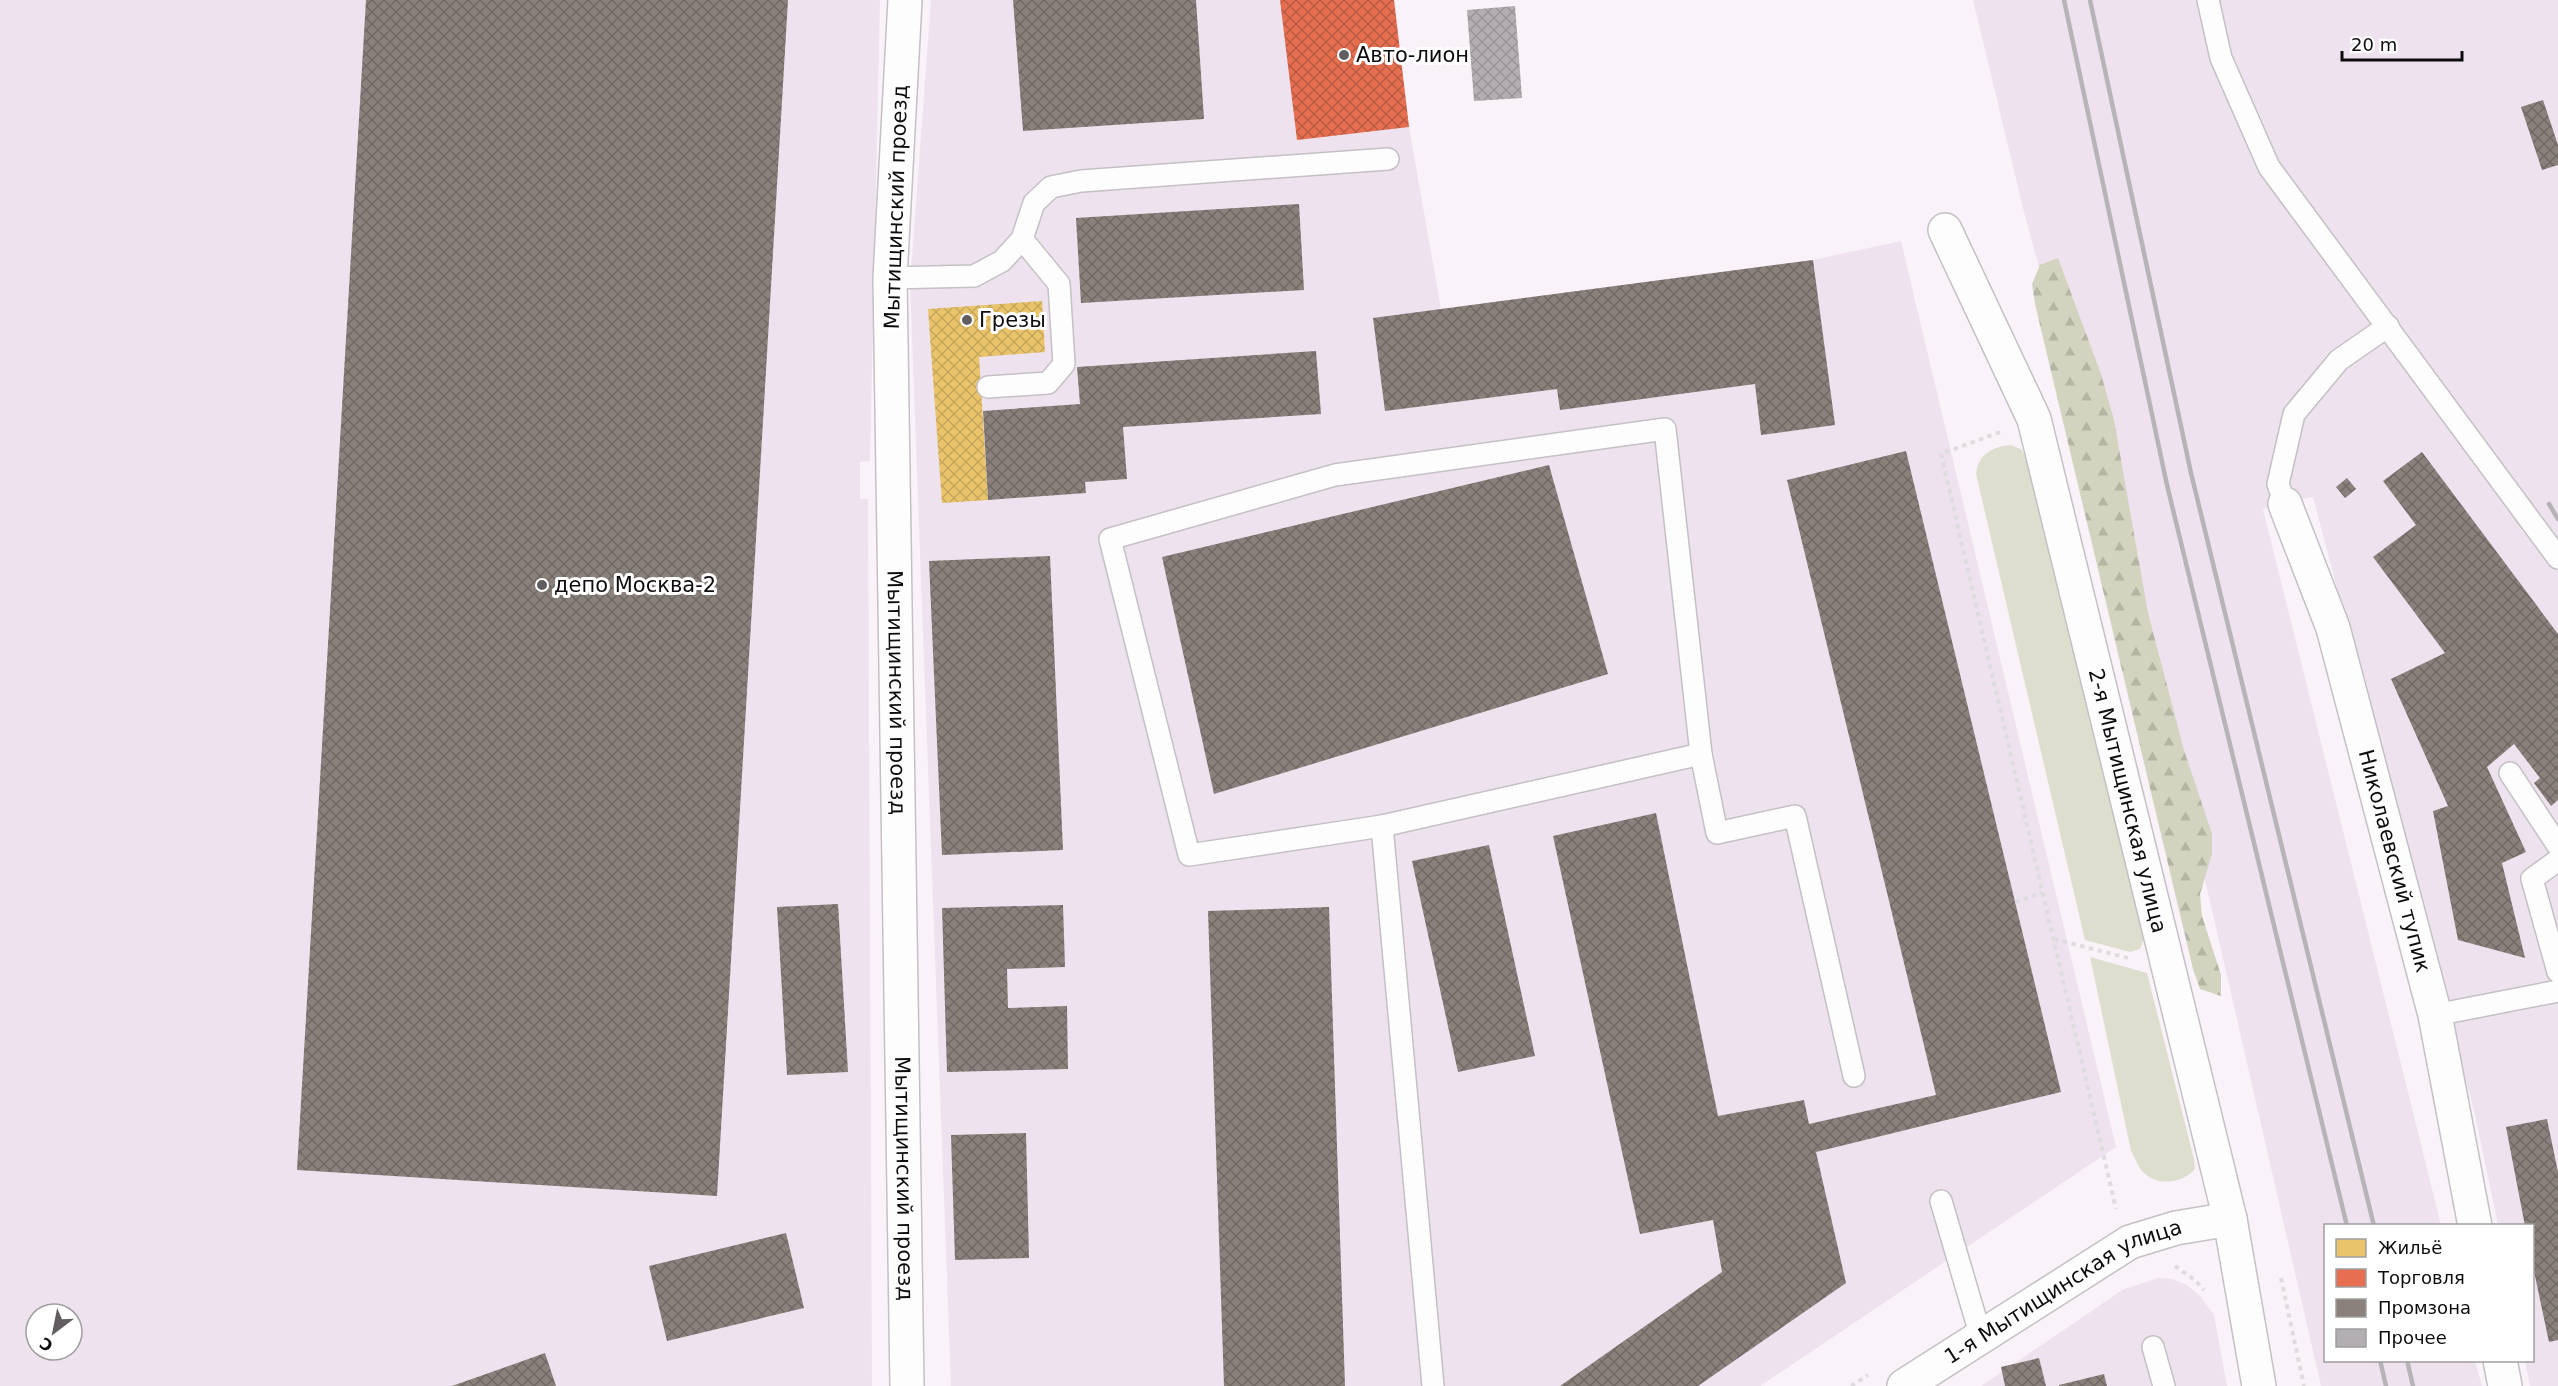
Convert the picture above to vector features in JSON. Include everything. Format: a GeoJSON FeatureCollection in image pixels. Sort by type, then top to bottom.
{"type":"FeatureCollection","features":[{"type":"Feature","properties":{"kind":"street","name":"Мытищинский проезд"},"geometry":{"type":"LineString","coordinates":[[905,0],[890,278],[907,1386]]}},
{"type":"Feature","properties":{"kind":"street","name":"2-я Мытищинская улица"},"geometry":{"type":"LineString","coordinates":[[1945,230],[2034,418],[2230,1219],[2259,1386]]}},
{"type":"Feature","properties":{"kind":"street","name":"Николаевский тупик"},"geometry":{"type":"LineString","coordinates":[[2285,504],[2332,628],[2435,1015],[2475,1224]]}},
{"type":"Feature","properties":{"kind":"street","name":"1-я Мытищинская улица"},"geometry":{"type":"LineString","coordinates":[[1904,1386],[2130,1242],[2176,1228],[2230,1219]]}},
{"type":"Feature","properties":{"kind":"street"},"geometry":{"type":"LineString","coordinates":[[2500,1362],[2505,1386]]}},
{"type":"Feature","properties":{"kind":"lane"},"geometry":{"type":"LineString","coordinates":[[2208,0],[2221,58],[2269,167],[2558,558]]}},
{"type":"Feature","properties":{"kind":"lane"},"geometry":{"type":"LineString","coordinates":[[890,278],[974,276],[1002,261],[1022,239],[1034,203],[1051,188],[1071,183],[1388,159]]}},
{"type":"Feature","properties":{"kind":"lane"},"geometry":{"type":"LineString","coordinates":[[988,387],[1048,383],[1064,364],[1059,284],[1022,239]]}},
{"type":"Feature","properties":{"kind":"lane"},"geometry":{"type":"LineString","coordinates":[[2285,504],[2278,484],[2294,414],[2340,360],[2388,326]]}},
{"type":"Feature","properties":{"kind":"lane"},"geometry":{"type":"LineString","coordinates":[[1701,754],[1382,826],[1190,855],[1110,539],[1335,475],[1665,429],[1701,754],[1717,834],[1795,816],[1854,1076]]}},
{"type":"Feature","properties":{"kind":"lane"},"geometry":{"type":"LineString","coordinates":[[2510,773],[2558,846]]}},
{"type":"Feature","properties":{"kind":"lane"},"geometry":{"type":"LineString","coordinates":[[1382,826],[1433,1386]]}},
{"type":"Feature","properties":{"kind":"lane"},"geometry":{"type":"LineString","coordinates":[[2558,860],[2532,879],[2558,972]]}},
{"type":"Feature","properties":{"kind":"lane"},"geometry":{"type":"LineString","coordinates":[[2435,1015],[2558,991]]}},
{"type":"Feature","properties":{"kind":"lane"},"geometry":{"type":"LineString","coordinates":[[1941,1201],[1981,1337]]}},
{"type":"Feature","properties":{"kind":"lane"},"geometry":{"type":"LineString","coordinates":[[2153,1347],[2164,1386]]}},
{"type":"Feature","properties":{"kind":"path"},"geometry":{"type":"LineString","coordinates":[[2034,418],[1941,454],[2117,1215]]}},
{"type":"Feature","properties":{"kind":"path"},"geometry":{"type":"LineString","coordinates":[[2015,902],[2042,893]]}},
{"type":"Feature","properties":{"kind":"path"},"geometry":{"type":"LineString","coordinates":[[2053,939],[2139,961]]}},
{"type":"Feature","properties":{"kind":"path"},"geometry":{"type":"LineString","coordinates":[[2173,1265],[2195,1280],[2208,1294]]}},
{"type":"Feature","properties":{"kind":"path"},"geometry":{"type":"LineString","coordinates":[[1851,1386],[1871,1373]]}},
{"type":"Feature","properties":{"kind":"shaded area"},"geometry":{"type":"Polygon","coordinates":[[[0,0],[880,0],[870,461],[860,462],[860,499],[868,499],[872,1386],[0,1386],[0,0]]]}},
{"type":"Feature","properties":{"kind":"shaded area"},"geometry":{"type":"Polygon","coordinates":[[[931,0],[1394,0],[1409,127],[1441,309],[1813,260],[1901,241],[2116,1147],[1760,1386],[951,1386],[910,284],[931,0]]]}},
{"type":"Feature","properties":{"kind":"shaded area"},"geometry":{"type":"Polygon","coordinates":[[[1973,0],[2558,0],[2558,1386],[2530,1386],[2525,1362],[2534,1362],[2534,1224],[2498,1224],[2475,1115],[2313,497],[2263,509],[2441,1224],[2324,1224],[2324,1362],[2475,1362],[2482,1386],[2321,1386],[2208,893],[2024,212],[1973,0]]]}},
{"type":"Feature","properties":{"kind":"shaded area"},"geometry":{"type":"Polygon","coordinates":[[[2159,1278],[2172,1279],[2187,1285],[2201,1297],[2214,1315],[2227,1386],[1981,1386],[2124,1289],[2159,1278]]]}},
{"type":"Feature","properties":{"kind":"green space"},"geometry":{"type":"Polygon","coordinates":[[[2058,258],[2101,374],[2114,420],[2148,613],[2184,750],[2212,834],[2212,854],[2200,894],[2202,916],[2221,975],[2221,996],[2200,989],[2193,969],[2035,304],[2032,284],[2040,265],[2058,258]]]}},
{"type":"Feature","properties":{"kind":"green space"},"geometry":{"type":"Polygon","coordinates":[[[2010,445],[2021,449],[2031,466],[2143,929],[2144,939],[2140,949],[2130,952],[2085,940],[1976,474],[1979,462],[1987,453],[2010,445]]]}},
{"type":"Feature","properties":{"kind":"green space"},"geometry":{"type":"Polygon","coordinates":[[[2090,957],[2147,973],[2194,1159],[2195,1169],[2177,1180],[2162,1181],[2149,1177],[2140,1168],[2131,1151],[2090,957]]]}},
{"type":"Feature","properties":{"kind":"building: Жильё"},"geometry":{"type":"Polygon","coordinates":[[[1042,301],[1045,352],[979,357],[988,500],[942,503],[928,309],[1042,301]]]}},
{"type":"Feature","properties":{"kind":"building: Торговля","name":"Авто-лион"},"geometry":{"type":"Polygon","coordinates":[[[1280,0],[1394,0],[1409,127],[1297,140],[1280,0]]]}},
{"type":"Feature","properties":{"kind":"building: Промзона","name":"депо Москва-2"},"geometry":{"type":"Polygon","coordinates":[[[366,0],[788,0],[717,1196],[297,1170],[366,0]]]}},
{"type":"Feature","properties":{"kind":"building: Промзона"},"geometry":{"type":"Polygon","coordinates":[[[1013,0],[1196,0],[1204,119],[1023,131],[1013,0]]]}},
{"type":"Feature","properties":{"kind":"building: Промзона"},"geometry":{"type":"Polygon","coordinates":[[[2543,100],[2558,145],[2558,165],[2542,170],[2521,107],[2543,100]]]}},
{"type":"Feature","properties":{"kind":"building: Промзона"},"geometry":{"type":"Polygon","coordinates":[[[1299,204],[1304,290],[1081,303],[1076,218],[1299,204]]]}},
{"type":"Feature","properties":{"kind":"building: Промзона"},"geometry":{"type":"Polygon","coordinates":[[[1813,260],[1835,425],[1761,435],[1755,384],[1560,410],[1557,389],[1385,411],[1373,318],[1813,260]]]}},
{"type":"Feature","properties":{"kind":"building: Промзона"},"geometry":{"type":"Polygon","coordinates":[[[1316,351],[1321,414],[1123,427],[1127,479],[1085,482],[1086,493],[988,500],[983,411],[1080,404],[1077,367],[1316,351]]]}},
{"type":"Feature","properties":{"kind":"building: Промзона"},"geometry":{"type":"Polygon","coordinates":[[[1906,451],[2061,1092],[1816,1152],[1846,1283],[1698,1386],[1560,1386],[1722,1272],[1713,1220],[1640,1234],[1553,836],[1656,813],[1718,1116],[1804,1100],[1809,1124],[1936,1095],[1787,480],[1906,451]]]}},
{"type":"Feature","properties":{"kind":"building: Промзона"},"geometry":{"type":"Polygon","coordinates":[[[2422,452],[2558,634],[2558,800],[2551,806],[2534,783],[2540,778],[2514,744],[2487,767],[2526,852],[2502,863],[2525,958],[2458,940],[2433,811],[2448,806],[2391,679],[2445,653],[2373,557],[2416,525],[2383,481],[2422,452]]]}},
{"type":"Feature","properties":{"kind":"building: Промзона"},"geometry":{"type":"Polygon","coordinates":[[[1549,465],[1608,674],[1214,794],[1162,557],[1549,465]]]}},
{"type":"Feature","properties":{"kind":"building: Промзона"},"geometry":{"type":"Polygon","coordinates":[[[2347,478],[2356,489],[2345,498],[2336,487],[2347,478]]]}},
{"type":"Feature","properties":{"kind":"building: Промзона"},"geometry":{"type":"Polygon","coordinates":[[[1050,556],[1063,850],[942,855],[929,561],[1050,556]]]}},
{"type":"Feature","properties":{"kind":"building: Промзона"},"geometry":{"type":"Polygon","coordinates":[[[1489,845],[1535,1056],[1458,1072],[1412,861],[1489,845]]]}},
{"type":"Feature","properties":{"kind":"building: Промзона"},"geometry":{"type":"Polygon","coordinates":[[[838,904],[848,1072],[787,1075],[777,907],[838,904]]]}},
{"type":"Feature","properties":{"kind":"building: Промзона"},"geometry":{"type":"Polygon","coordinates":[[[1063,905],[1065,967],[1007,969],[1008,1008],[1067,1006],[1068,1069],[947,1072],[942,908],[1063,905]]]}},
{"type":"Feature","properties":{"kind":"building: Промзона"},"geometry":{"type":"Polygon","coordinates":[[[1329,907],[1345,1386],[1224,1386],[1208,911],[1329,907]]]}},
{"type":"Feature","properties":{"kind":"building: Промзона"},"geometry":{"type":"Polygon","coordinates":[[[2547,1119],[2558,1172],[2558,1340],[2549,1342],[2534,1271],[2534,1224],[2525,1224],[2506,1127],[2547,1119]]]}},
{"type":"Feature","properties":{"kind":"building: Промзона"},"geometry":{"type":"Polygon","coordinates":[[[1026,1133],[1029,1258],[955,1260],[951,1135],[1026,1133]]]}},
{"type":"Feature","properties":{"kind":"building: Промзона"},"geometry":{"type":"Polygon","coordinates":[[[786,1233],[804,1308],[667,1341],[649,1266],[786,1233]]]}},
{"type":"Feature","properties":{"kind":"building: Промзона"},"geometry":{"type":"Polygon","coordinates":[[[545,1353],[556,1386],[452,1386],[545,1353]]]}},
{"type":"Feature","properties":{"kind":"building: Промзона"},"geometry":{"type":"Polygon","coordinates":[[[2039,1358],[2046,1386],[2005,1386],[2001,1367],[2039,1358]]]}},
{"type":"Feature","properties":{"kind":"building: Промзона"},"geometry":{"type":"Polygon","coordinates":[[[2104,1374],[2107,1386],[2059,1386],[2059,1385],[2104,1374]]]}},
{"type":"Feature","properties":{"kind":"building: Прочее"},"geometry":{"type":"Polygon","coordinates":[[[1515,6],[1522,98],[1474,101],[1467,10],[1515,6]]]}},
{"type":"Feature","properties":{"kind":"railway"},"geometry":{"type":"LineString","coordinates":[[2064,0],[2167,485],[2347,1224]]}},
{"type":"Feature","properties":{"kind":"railway"},"geometry":{"type":"LineString","coordinates":[[2090,0],[2191,473],[2374,1224]]}},
{"type":"Feature","properties":{"kind":"railway"},"geometry":{"type":"LineString","coordinates":[[2549,504],[2558,519]]}},
{"type":"Feature","properties":{"kind":"railway"},"geometry":{"type":"LineString","coordinates":[[2380,1362],[2386,1386]]}},
{"type":"Feature","properties":{"kind":"railway"},"geometry":{"type":"LineString","coordinates":[[2407,1362],[2413,1386]]}},
{"type":"Feature","properties":{"kind":"place","name":"Авто-лион"},"geometry":{"type":"Point","coordinates":[1344,55]}},
{"type":"Feature","properties":{"kind":"place","name":"Грезы"},"geometry":{"type":"Point","coordinates":[967,320]}},
{"type":"Feature","properties":{"kind":"place","name":"депо Москва-2"},"geometry":{"type":"Point","coordinates":[542,585]}}]}
